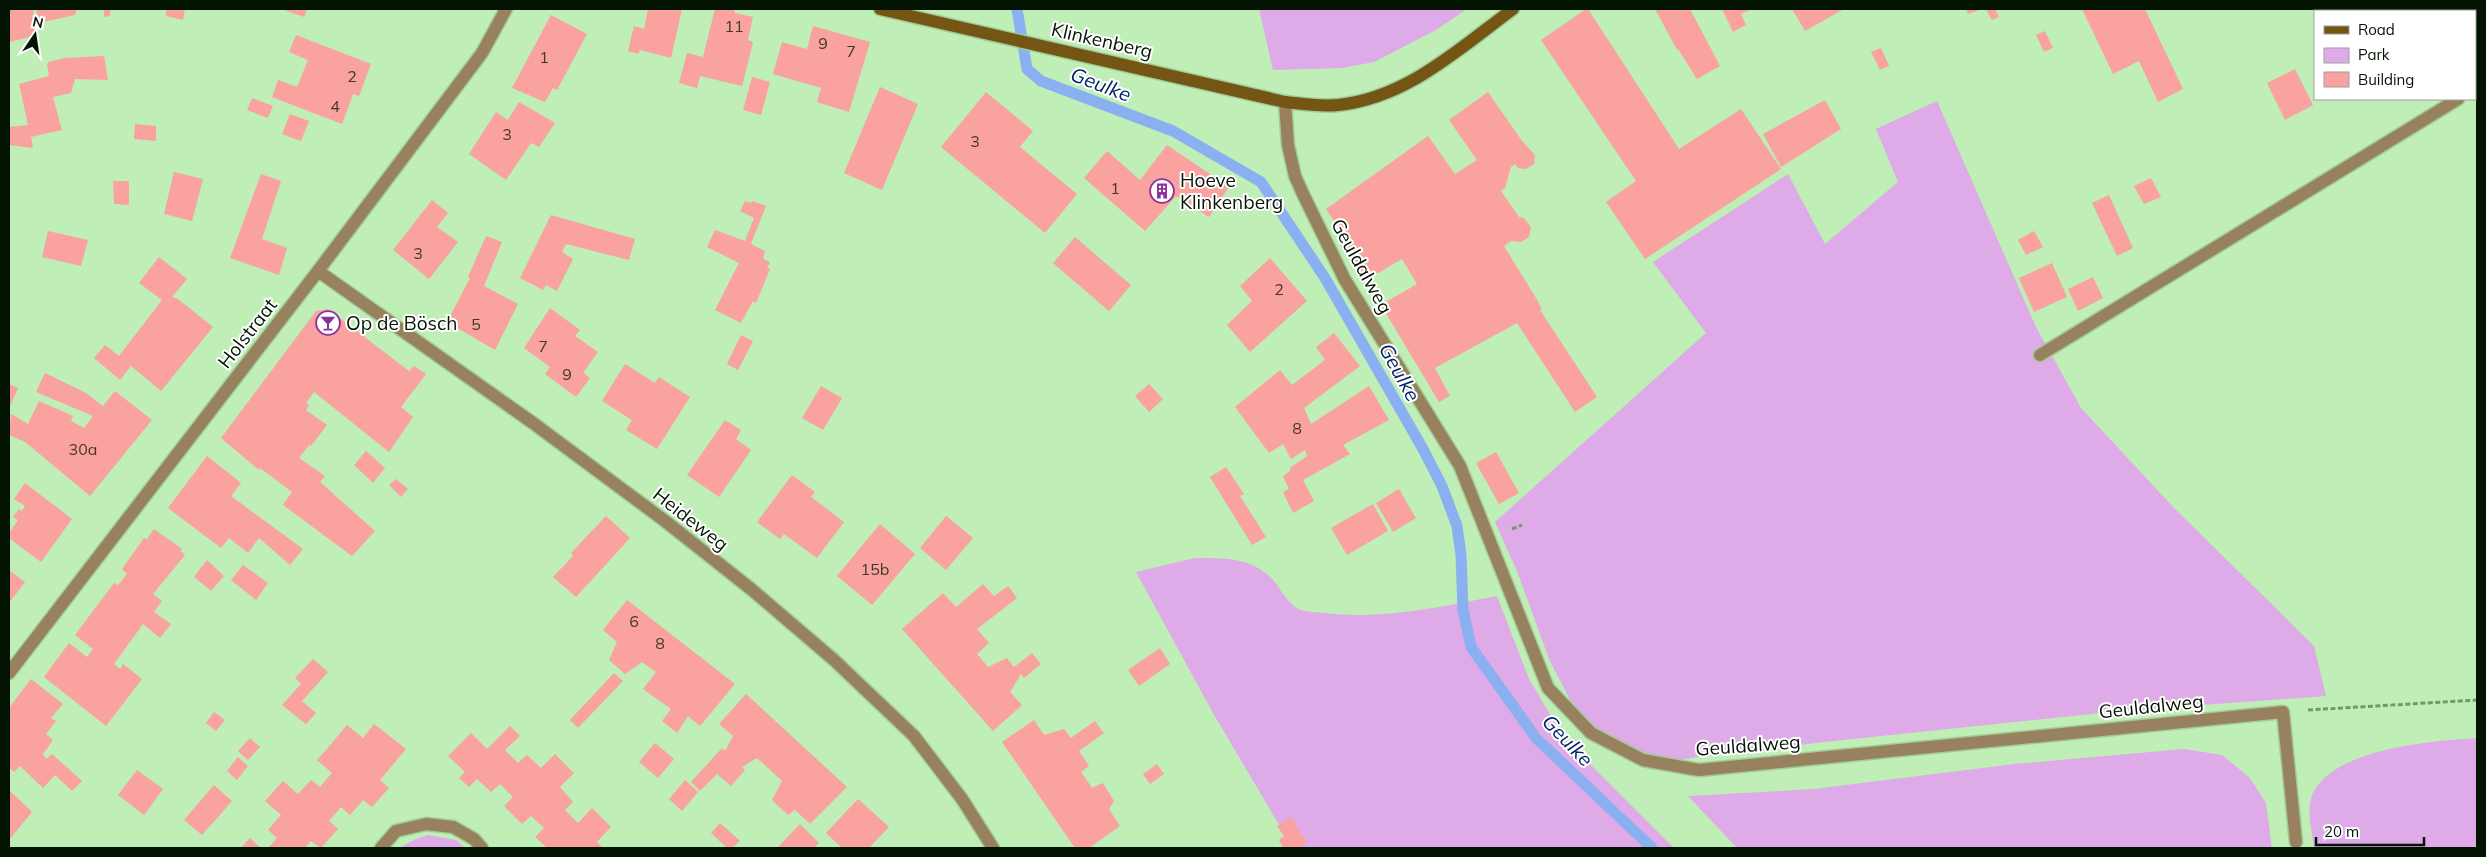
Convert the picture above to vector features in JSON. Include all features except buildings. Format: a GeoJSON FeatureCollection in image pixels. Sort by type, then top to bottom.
{"type":"FeatureCollection","features":[{"type":"Feature","properties":{"kind":"street","name":"Holstraat"},"geometry":{"type":"LineString","coordinates":[[9,673],[318,271],[482,53],[506,9]]}},
{"type":"Feature","properties":{"kind":"street","name":"Klinkenberg"},"geometry":{"type":"LineString","coordinates":[[880,9],[1285,102],[1337,105],[1368,99],[1398,89],[1429,71],[1513,9]]}},
{"type":"Feature","properties":{"kind":"street"},"geometry":{"type":"LineString","coordinates":[[2040,355],[2456,100]]}},
{"type":"Feature","properties":{"kind":"street","name":"Geuldalweg"},"geometry":{"type":"LineString","coordinates":[[1285,102],[1288,145],[1295,176],[1307,203],[1345,280],[1460,466],[1548,688],[1591,733],[1643,760],[1699,770],[2283,712]]}},
{"type":"Feature","properties":{"kind":"street","name":"Heideweg"},"geometry":{"type":"LineString","coordinates":[[318,271],[446,361],[658,516],[751,589],[834,660],[914,736],[962,799],[993,848]]}},
{"type":"Feature","properties":{"kind":"street"},"geometry":{"type":"LineString","coordinates":[[2283,712],[2296,842]]}},
{"type":"Feature","properties":{"kind":"street"},"geometry":{"type":"LineString","coordinates":[[381,848],[396,831],[426,824],[453,827],[474,839],[482,848]]}},
{"type":"Feature","properties":{"kind":"path"},"geometry":{"type":"LineString","coordinates":[[2283,712],[2477,700]]}},
{"type":"Feature","properties":{"kind":"green space"},"geometry":{"type":"Polygon","coordinates":[[[1259,9],[1467,9],[1436,30],[1374,62],[1342,68],[1273,70],[1259,9]]]}},
{"type":"Feature","properties":{"kind":"green space"},"geometry":{"type":"Polygon","coordinates":[[[1937,101],[2036,327],[2081,408],[2174,508],[2314,646],[2326,696],[2120,711],[1824,742],[1668,761],[1615,749],[1596,734],[1570,700],[1549,659],[1517,571],[1495,522],[1706,333],[1653,262],[1788,174],[1825,244],[1898,182],[1876,129],[1937,101]]]}},
{"type":"Feature","properties":{"kind":"green space"},"geometry":{"type":"Polygon","coordinates":[[[1195,558],[1235,560],[1254,566],[1262,570],[1274,581],[1291,604],[1309,612],[1346,615],[1389,614],[1497,596],[1529,679],[1564,738],[1674,848],[1300,848],[1278,823],[1213,713],[1136,572],[1195,558]]]}},
{"type":"Feature","properties":{"kind":"green space"},"geometry":{"type":"Polygon","coordinates":[[[2477,738],[2477,848],[2314,848],[2310,819],[2311,798],[2326,776],[2343,765],[2388,749],[2477,738]]]}},
{"type":"Feature","properties":{"kind":"green space"},"geometry":{"type":"Polygon","coordinates":[[[2184,749],[2222,755],[2250,778],[2266,803],[2272,848],[1737,848],[1688,796],[1814,789],[2015,764],[2184,749]]]}},
{"type":"Feature","properties":{"kind":"green space"},"geometry":{"type":"Polygon","coordinates":[[[428,835],[456,840],[465,848],[399,848],[428,835]]]}},
{"type":"Feature","properties":{"kind":"waterway","name":"Geulke"},"geometry":{"type":"LineString","coordinates":[[1017,9],[1027,69],[1041,81],[1173,131],[1261,182],[1325,278],[1423,449],[1442,486],[1457,526],[1461,555],[1463,610],[1471,647],[1536,738],[1652,848]]}},
{"type":"Feature","properties":{"kind":"place","name":"Hoeve Klinkenberg"},"geometry":{"type":"Point","coordinates":[1162,191]}},
{"type":"Feature","properties":{"kind":"place","name":"Op de Bösch"},"geometry":{"type":"Point","coordinates":[328,323]}}]}
